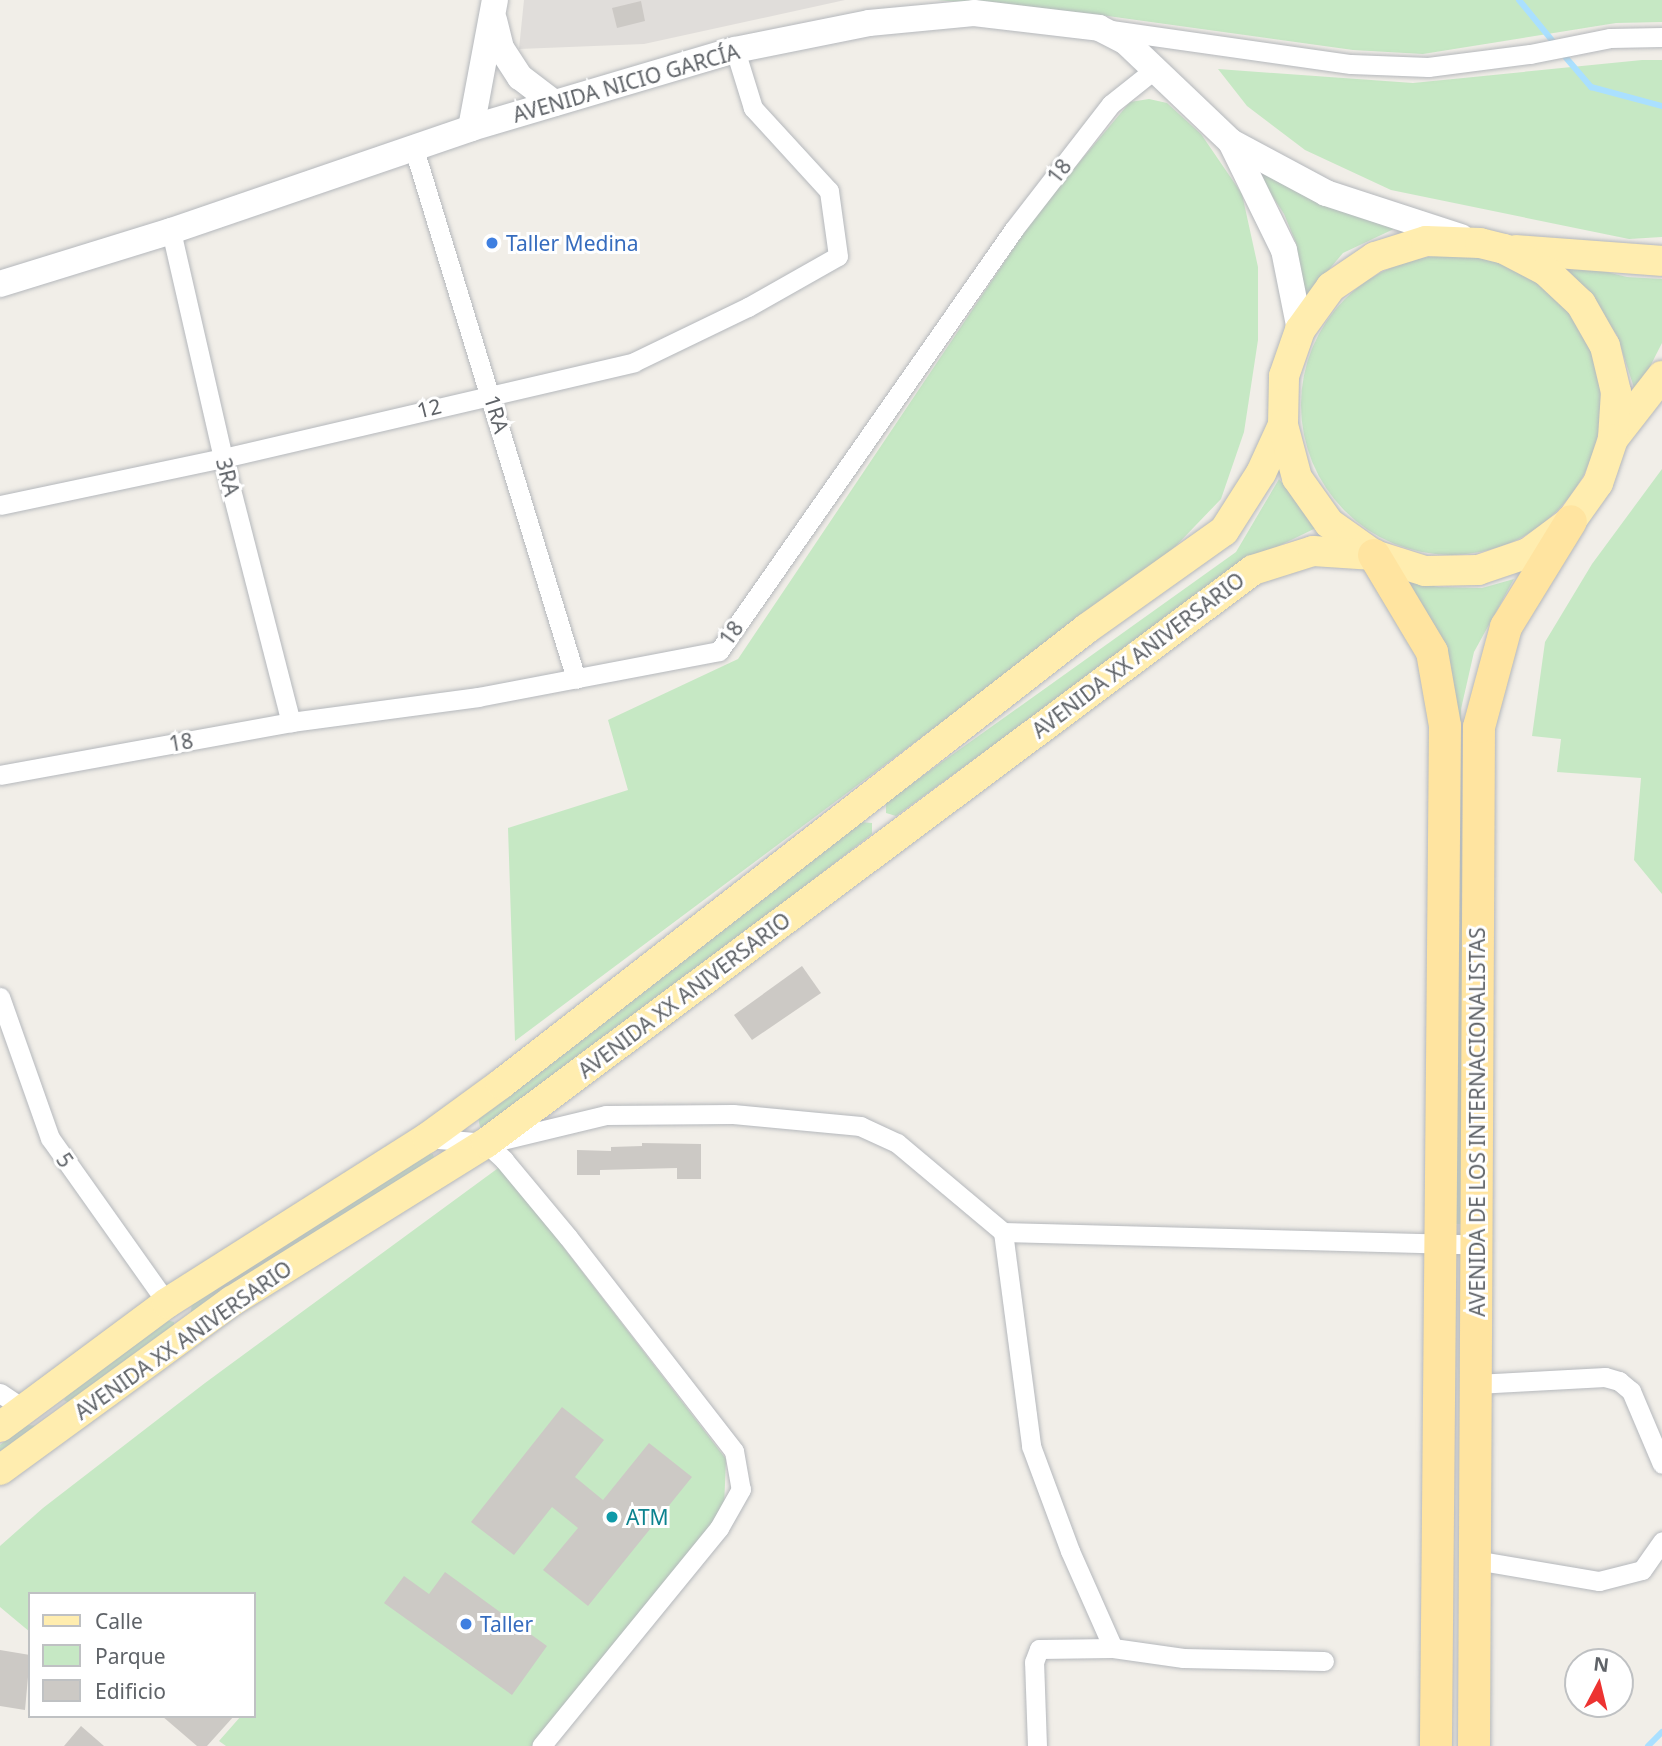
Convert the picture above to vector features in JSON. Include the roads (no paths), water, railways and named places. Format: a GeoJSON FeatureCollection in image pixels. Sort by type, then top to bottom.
{"type":"FeatureCollection","features":[{"type":"Feature","properties":{"kind":"highway","name":"AVENIDA DE LOS INTERNACIONALISTAS"},"geometry":{"type":"LineString","coordinates":[[1474,1746],[1479,727],[1506,627],[1571,521]]}},
{"type":"Feature","properties":{"kind":"highway","name":"AVENIDA DE LOS INTERNACIONALISTAS"},"geometry":{"type":"LineString","coordinates":[[1374,555],[1432,652],[1445,726],[1436,1746]]}},
{"type":"Feature","properties":{"kind":"main road"},"geometry":{"type":"LineString","coordinates":[[494,7],[501,48],[520,77],[554,103]]}},
{"type":"Feature","properties":{"kind":"main road"},"geometry":{"type":"LineString","coordinates":[[471,128],[494,7]]}},
{"type":"Feature","properties":{"kind":"main road","name":"AVENIDA NICIO GARCÍA"},"geometry":{"type":"LineString","coordinates":[[0,284],[171,231],[369,162],[554,103],[735,50],[869,23],[974,13],[1100,28],[1126,42],[1231,142]]}},
{"type":"Feature","properties":{"kind":"main road"},"geometry":{"type":"LineString","coordinates":[[1231,142],[1326,192],[1492,246],[1546,271],[1581,304],[1605,346],[1615,392],[1613,439],[1598,483],[1571,521],[1528,553],[1478,570],[1425,571],[1374,555],[1329,523],[1297,478],[1283,425],[1284,376],[1300,330],[1331,287],[1375,257],[1426,241],[1492,246],[1662,261]]}},
{"type":"Feature","properties":{"kind":"main road"},"geometry":{"type":"LineString","coordinates":[[1231,142],[1284,250],[1300,330]]}},
{"type":"Feature","properties":{"kind":"main road"},"geometry":{"type":"LineString","coordinates":[[1613,439],[1662,376]]}},
{"type":"Feature","properties":{"kind":"main road","name":"AVENIDA XX ANIVERSARIO"},"geometry":{"type":"LineString","coordinates":[[0,1427],[12,1401],[428,1138],[1086,629],[1224,531],[1261,473],[1283,425]]}},
{"type":"Feature","properties":{"kind":"main road","name":"AVENIDA XX ANIVERSARIO"},"geometry":{"type":"LineString","coordinates":[[0,1471],[232,1301],[486,1143],[1253,570],[1313,551],[1374,555]]}},
{"type":"Feature","properties":{"kind":"street"},"geometry":{"type":"LineString","coordinates":[[1100,28],[1350,64],[1428,67],[1545,51],[1610,38],[1662,37]]}},
{"type":"Feature","properties":{"kind":"street","name":"12"},"geometry":{"type":"LineString","coordinates":[[0,505],[223,458],[491,393],[634,362],[748,307],[838,256],[829,191],[753,108],[735,50]]}},
{"type":"Feature","properties":{"kind":"street","name":"18"},"geometry":{"type":"LineString","coordinates":[[0,775],[291,722],[478,697],[719,651],[1014,229],[1111,104],[1155,69]]}},
{"type":"Feature","properties":{"kind":"street","name":"1RA"},"geometry":{"type":"LineString","coordinates":[[414,149],[491,393],[576,680]]}},
{"type":"Feature","properties":{"kind":"street","name":"3RA"},"geometry":{"type":"LineString","coordinates":[[171,231],[223,458],[291,722]]}},
{"type":"Feature","properties":{"kind":"street","name":"5"},"geometry":{"type":"LineString","coordinates":[[0,997],[50,1138],[167,1303]]}},
{"type":"Feature","properties":{"kind":"street"},"geometry":{"type":"LineString","coordinates":[[428,1138],[486,1143],[606,1115],[733,1114],[860,1126],[897,1143],[1003,1232],[1476,1244]]}},
{"type":"Feature","properties":{"kind":"street"},"geometry":{"type":"LineString","coordinates":[[486,1143],[568,1237],[734,1451],[741,1489],[719,1528],[541,1746]]}},
{"type":"Feature","properties":{"kind":"street"},"geometry":{"type":"LineString","coordinates":[[1003,1232],[1031,1446],[1070,1551],[1113,1648]]}},
{"type":"Feature","properties":{"kind":"street"},"geometry":{"type":"LineString","coordinates":[[1476,1384],[1605,1377],[1619,1381],[1631,1391],[1662,1464]]}},
{"type":"Feature","properties":{"kind":"street"},"geometry":{"type":"LineString","coordinates":[[1475,1560],[1600,1581],[1642,1570],[1662,1541]]}},
{"type":"Feature","properties":{"kind":"street"},"geometry":{"type":"LineString","coordinates":[[1037,1746],[1036,1653],[1046,1649],[1113,1648],[1183,1658],[1324,1661]]}},
{"type":"Feature","properties":{"kind":"waterway"},"geometry":{"type":"LineString","coordinates":[[1519,0],[1555,44]]}},
{"type":"Feature","properties":{"kind":"waterway"},"geometry":{"type":"LineString","coordinates":[[1562,53],[1591,87],[1662,106]]}},
{"type":"Feature","properties":{"kind":"waterway"},"geometry":{"type":"LineString","coordinates":[[1648,1746],[1662,1732]]}},
{"type":"Feature","properties":{"kind":"place","name":"Taller Medina"},"geometry":{"type":"Point","coordinates":[492,243]}},
{"type":"Feature","properties":{"kind":"place","name":"ATM"},"geometry":{"type":"Point","coordinates":[612,1517]}},
{"type":"Feature","properties":{"kind":"place","name":"Taller"},"geometry":{"type":"Point","coordinates":[466,1624]}}]}
